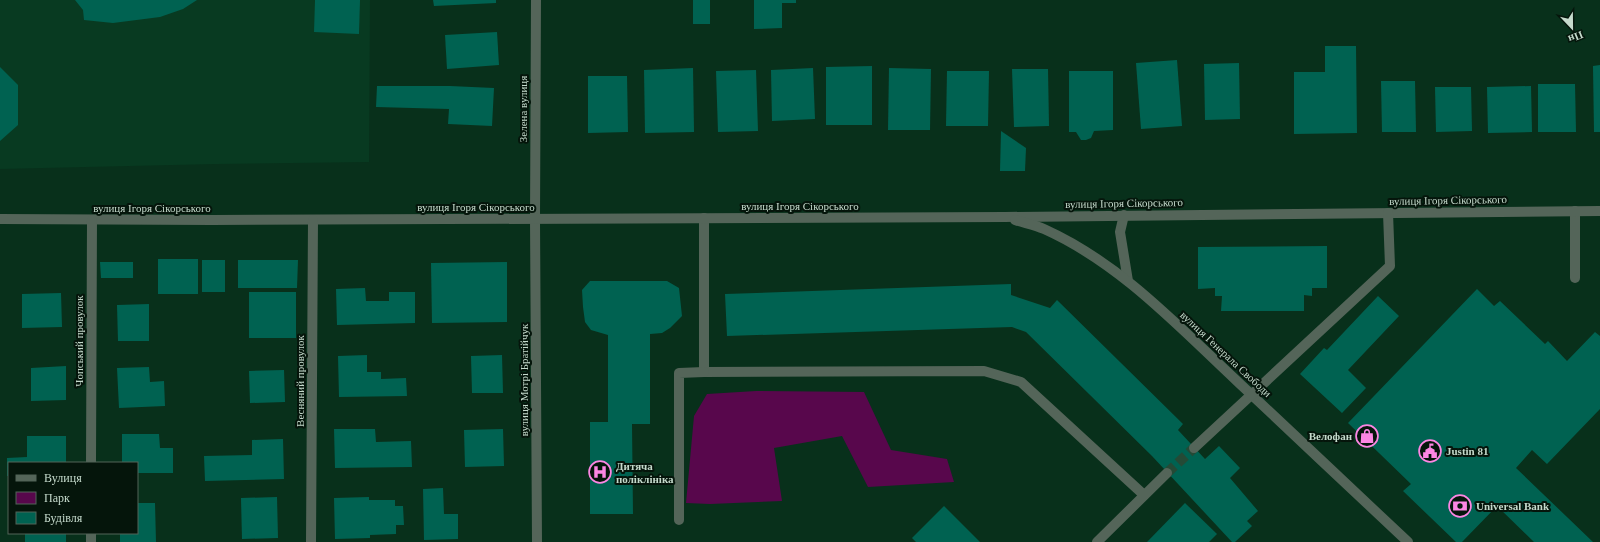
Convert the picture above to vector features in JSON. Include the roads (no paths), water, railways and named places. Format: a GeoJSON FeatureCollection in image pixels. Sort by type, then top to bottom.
{"type":"FeatureCollection","features":[{"type":"Feature","properties":{"kind":"street","name":"Зелена вулиця"},"geometry":{"type":"LineString","coordinates":[[535,219],[536,0]]}},
{"type":"Feature","properties":{"kind":"street"},"geometry":{"type":"LineString","coordinates":[[1575,211],[1576,278]]}},
{"type":"Feature","properties":{"kind":"street","name":"вулиця Ігоря Сікорського"},"geometry":{"type":"LineString","coordinates":[[0,219],[313,220],[1005,217],[1600,211]]}},
{"type":"Feature","properties":{"kind":"street"},"geometry":{"type":"LineString","coordinates":[[1194,448],[1390,266],[1388,213]]}},
{"type":"Feature","properties":{"kind":"street"},"geometry":{"type":"LineString","coordinates":[[1124,216],[1120,232],[1128,281]]}},
{"type":"Feature","properties":{"kind":"street","name":"вулиця Генерала Свободи"},"geometry":{"type":"LineString","coordinates":[[1005,217],[1043,229],[1073,244],[1105,264],[1128,281],[1251,394],[1408,542]]}},
{"type":"Feature","properties":{"kind":"street"},"geometry":{"type":"LineString","coordinates":[[704,218],[704,372]]}},
{"type":"Feature","properties":{"kind":"street","name":"вулиця Мотрі Братійчук"},"geometry":{"type":"LineString","coordinates":[[535,219],[537,542]]}},
{"type":"Feature","properties":{"kind":"street","name":"Чопський провулок"},"geometry":{"type":"LineString","coordinates":[[91,462],[92,220]]}},
{"type":"Feature","properties":{"kind":"street","name":"Весняний провулок"},"geometry":{"type":"LineString","coordinates":[[311,542],[313,220]]}},
{"type":"Feature","properties":{"kind":"street"},"geometry":{"type":"LineString","coordinates":[[679,520],[679,373],[984,371],[1021,382],[1144,495]]}},
{"type":"Feature","properties":{"kind":"street"},"geometry":{"type":"LineString","coordinates":[[1097,542],[1168,473]]}},
{"type":"Feature","properties":{"kind":"tunnel"},"geometry":{"type":"LineString","coordinates":[[1167,473],[1194,448]]}},
{"type":"Feature","properties":{"kind":"place","name":"Велофан"},"geometry":{"type":"Point","coordinates":[1367,436]}},
{"type":"Feature","properties":{"kind":"place","name":"Justin 81"},"geometry":{"type":"Point","coordinates":[1430,451]}},
{"type":"Feature","properties":{"kind":"place","name":"Дитяча поліклініка"},"geometry":{"type":"Point","coordinates":[600,472]}},
{"type":"Feature","properties":{"kind":"place","name":"Universal Bank"},"geometry":{"type":"Point","coordinates":[1460,506]}}]}
